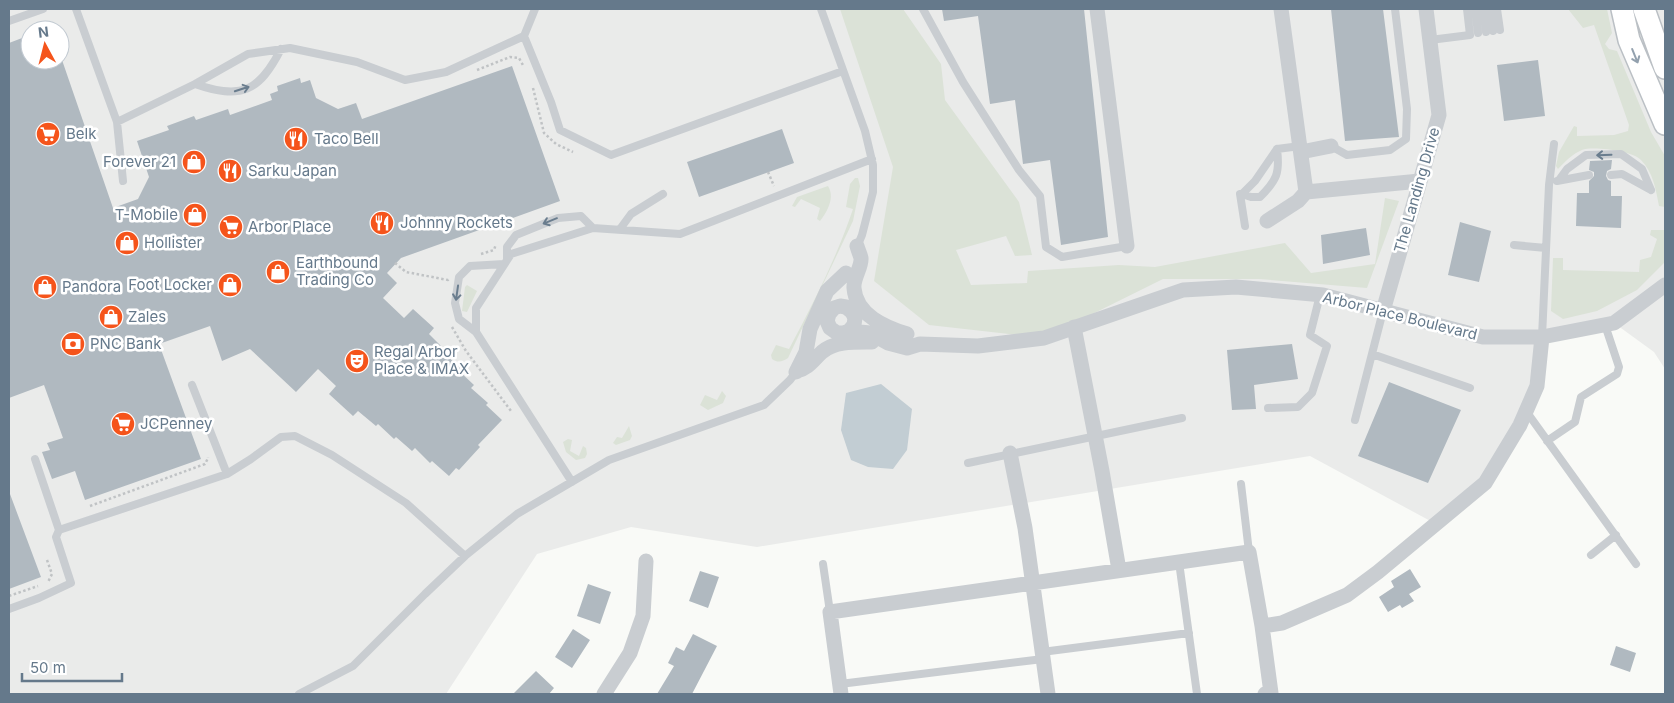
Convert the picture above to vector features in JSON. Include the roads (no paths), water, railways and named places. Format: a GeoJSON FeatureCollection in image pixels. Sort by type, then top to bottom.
{"type":"FeatureCollection","features":[{"type":"Feature","properties":{"kind":"main road"},"geometry":{"type":"LineString","coordinates":[[1622,9],[1629,40],[1665,124]]}},
{"type":"Feature","properties":{"kind":"main road"},"geometry":{"type":"LineString","coordinates":[[1644,9],[1665,68]]}},
{"type":"Feature","properties":{"kind":"street"},"geometry":{"type":"LineString","coordinates":[[1097,9],[1127,246]]}},
{"type":"Feature","properties":{"kind":"street"},"geometry":{"type":"LineString","coordinates":[[1282,9],[1306,192]]}},
{"type":"Feature","properties":{"kind":"street","name":"The Landing Drive"},"geometry":{"type":"LineString","coordinates":[[1383,311],[1439,115],[1426,9]]}},
{"type":"Feature","properties":{"kind":"street"},"geometry":{"type":"LineString","coordinates":[[1300,149],[1331,146]]}},
{"type":"Feature","properties":{"kind":"street"},"geometry":{"type":"LineString","coordinates":[[1267,221],[1298,201],[1306,192],[1420,181]]}},
{"type":"Feature","properties":{"kind":"street"},"geometry":{"type":"LineString","coordinates":[[806,352],[841,320],[846,272],[856,250]]}},
{"type":"Feature","properties":{"kind":"street"},"geometry":{"type":"LineString","coordinates":[[856,250],[861,259],[854,288],[860,306],[871,317],[887,328],[906,334],[920,344]]}},
{"type":"Feature","properties":{"kind":"street"},"geometry":{"type":"LineString","coordinates":[[796,372],[806,352],[810,329],[827,291],[846,272]]}},
{"type":"Feature","properties":{"kind":"street","name":"Arbor Place Boulevard"},"geometry":{"type":"LineString","coordinates":[[841,320],[888,343],[907,348],[920,344],[978,346],[1044,338],[1183,290],[1236,288],[1320,295],[1483,337],[1542,337],[1614,323],[1665,285]]}},
{"type":"Feature","properties":{"kind":"street"},"geometry":{"type":"LineString","coordinates":[[827,291],[841,320]]}},
{"type":"Feature","properties":{"kind":"street"},"geometry":{"type":"LineString","coordinates":[[810,329],[841,320],[890,334],[906,334]]}},
{"type":"Feature","properties":{"kind":"street"},"geometry":{"type":"LineString","coordinates":[[1074,327],[1119,570]]}},
{"type":"Feature","properties":{"kind":"street"},"geometry":{"type":"LineString","coordinates":[[1262,626],[1282,623],[1347,595],[1378,572],[1485,483],[1520,425],[1537,386],[1542,337]]}},
{"type":"Feature","properties":{"kind":"street"},"geometry":{"type":"LineString","coordinates":[[796,372],[806,368],[823,351],[846,342],[888,343]]}},
{"type":"Feature","properties":{"kind":"street"},"geometry":{"type":"LineString","coordinates":[[1010,453],[1025,528],[1048,694]]}},
{"type":"Feature","properties":{"kind":"street"},"geometry":{"type":"LineString","coordinates":[[841,689],[830,612],[1249,552],[1262,626],[1269,694]]}},
{"type":"Feature","properties":{"kind":"street"},"geometry":{"type":"LineString","coordinates":[[604,694],[630,653],[643,616],[646,561]]}},
{"type":"Feature","properties":{"kind":"lane"},"geometry":{"type":"LineString","coordinates":[[9,21],[44,9]]}},
{"type":"Feature","properties":{"kind":"lane"},"geometry":{"type":"LineString","coordinates":[[76,9],[117,122],[123,181]]}},
{"type":"Feature","properties":{"kind":"lane"},"geometry":{"type":"LineString","coordinates":[[117,122],[195,84],[248,54],[280,49],[290,48],[357,62],[405,80],[446,72],[524,36],[535,9]]}},
{"type":"Feature","properties":{"kind":"lane"},"geometry":{"type":"LineString","coordinates":[[821,9],[865,131],[873,165],[873,192],[862,235],[856,250]]}},
{"type":"Feature","properties":{"kind":"lane"},"geometry":{"type":"LineString","coordinates":[[923,9],[963,82],[1019,170],[1040,196],[1046,247],[1062,257],[1127,246]]}},
{"type":"Feature","properties":{"kind":"lane"},"geometry":{"type":"LineString","coordinates":[[1331,146],[1347,155],[1390,150],[1406,139],[1407,109],[1395,9]]}},
{"type":"Feature","properties":{"kind":"lane"},"geometry":{"type":"LineString","coordinates":[[1467,9],[1474,34]]}},
{"type":"Feature","properties":{"kind":"lane"},"geometry":{"type":"LineString","coordinates":[[1474,34],[1475,9]]}},
{"type":"Feature","properties":{"kind":"lane"},"geometry":{"type":"LineString","coordinates":[[1483,9],[1493,31]]}},
{"type":"Feature","properties":{"kind":"lane"},"geometry":{"type":"LineString","coordinates":[[1490,9],[1493,31]]}},
{"type":"Feature","properties":{"kind":"lane"},"geometry":{"type":"LineString","coordinates":[[1493,31],[1497,9]]}},
{"type":"Feature","properties":{"kind":"lane"},"geometry":{"type":"LineString","coordinates":[[1430,40],[1474,34]]}},
{"type":"Feature","properties":{"kind":"lane"},"geometry":{"type":"LineString","coordinates":[[524,36],[551,102],[560,130],[611,155],[843,71]]}},
{"type":"Feature","properties":{"kind":"lane"},"geometry":{"type":"LineString","coordinates":[[195,84],[215,91],[227,92],[252,86],[264,77],[271,68],[280,49]]}},
{"type":"Feature","properties":{"kind":"lane"},"geometry":{"type":"LineString","coordinates":[[1542,337],[1548,185],[1554,144]]}},
{"type":"Feature","properties":{"kind":"lane"},"geometry":{"type":"LineString","coordinates":[[1276,149],[1300,149]]}},
{"type":"Feature","properties":{"kind":"lane"},"geometry":{"type":"LineString","coordinates":[[1276,149],[1278,172],[1272,185],[1260,197],[1242,194],[1255,181],[1276,149]]}},
{"type":"Feature","properties":{"kind":"lane"},"geometry":{"type":"LineString","coordinates":[[1559,180],[1567,169],[1586,155],[1621,154],[1642,169],[1651,190],[1622,174],[1611,175]]}},
{"type":"Feature","properties":{"kind":"lane"},"geometry":{"type":"LineString","coordinates":[[476,332],[476,308],[511,254],[593,228],[680,234],[872,160]]}},
{"type":"Feature","properties":{"kind":"lane"},"geometry":{"type":"LineString","coordinates":[[1548,185],[1559,180],[1589,174]]}},
{"type":"Feature","properties":{"kind":"lane"},"geometry":{"type":"LineString","coordinates":[[620,229],[631,214],[663,194]]}},
{"type":"Feature","properties":{"kind":"lane"},"geometry":{"type":"LineString","coordinates":[[1240,194],[1245,226]]}},
{"type":"Feature","properties":{"kind":"lane"},"geometry":{"type":"LineString","coordinates":[[506,262],[507,247],[516,235],[558,218],[581,216],[593,228]]}},
{"type":"Feature","properties":{"kind":"lane"},"geometry":{"type":"LineString","coordinates":[[1514,245],[1546,248]]}},
{"type":"Feature","properties":{"kind":"lane"},"geometry":{"type":"LineString","coordinates":[[506,262],[470,266],[459,276],[455,303],[459,319],[476,332],[572,482]]}},
{"type":"Feature","properties":{"kind":"lane"},"geometry":{"type":"LineString","coordinates":[[1268,408],[1298,407],[1312,394],[1328,346],[1310,335],[1320,295]]}},
{"type":"Feature","properties":{"kind":"lane"},"geometry":{"type":"LineString","coordinates":[[1355,420],[1383,311]]}},
{"type":"Feature","properties":{"kind":"lane"},"geometry":{"type":"LineString","coordinates":[[1547,440],[1575,422],[1581,397],[1617,374],[1620,367],[1605,325]]}},
{"type":"Feature","properties":{"kind":"lane"},"geometry":{"type":"LineString","coordinates":[[1372,354],[1470,388]]}},
{"type":"Feature","properties":{"kind":"lane"},"geometry":{"type":"LineString","coordinates":[[299,694],[353,666],[465,556],[517,514],[609,460],[764,405],[796,372]]}},
{"type":"Feature","properties":{"kind":"lane"},"geometry":{"type":"LineString","coordinates":[[192,385],[226,474]]}},
{"type":"Feature","properties":{"kind":"lane"},"geometry":{"type":"LineString","coordinates":[[1526,412],[1636,564]]}},
{"type":"Feature","properties":{"kind":"lane"},"geometry":{"type":"LineString","coordinates":[[968,463],[1182,418]]}},
{"type":"Feature","properties":{"kind":"lane"},"geometry":{"type":"LineString","coordinates":[[59,530],[226,474],[251,459],[281,437],[295,436],[332,455],[406,503],[465,556]]}},
{"type":"Feature","properties":{"kind":"lane"},"geometry":{"type":"LineString","coordinates":[[9,609],[71,583],[56,537],[59,530],[35,459]]}},
{"type":"Feature","properties":{"kind":"lane"},"geometry":{"type":"LineString","coordinates":[[1240,484],[1249,552]]}},
{"type":"Feature","properties":{"kind":"lane"},"geometry":{"type":"LineString","coordinates":[[1591,555],[1616,536]]}},
{"type":"Feature","properties":{"kind":"lane"},"geometry":{"type":"LineString","coordinates":[[1179,562],[1197,694]]}},
{"type":"Feature","properties":{"kind":"lane"},"geometry":{"type":"LineString","coordinates":[[823,564],[830,612]]}},
{"type":"Feature","properties":{"kind":"lane"},"geometry":{"type":"LineString","coordinates":[[841,689],[1189,633]]}},
{"type":"Feature","properties":{"kind":"place","name":"Belk"},"geometry":{"type":"Point","coordinates":[48,134]}},
{"type":"Feature","properties":{"kind":"place","name":"Taco Bell"},"geometry":{"type":"Point","coordinates":[296,139]}},
{"type":"Feature","properties":{"kind":"place","name":"Forever 21"},"geometry":{"type":"Point","coordinates":[194,162]}},
{"type":"Feature","properties":{"kind":"place","name":"Sarku Japan"},"geometry":{"type":"Point","coordinates":[230,171]}},
{"type":"Feature","properties":{"kind":"place","name":"T-Mobile"},"geometry":{"type":"Point","coordinates":[195,215]}},
{"type":"Feature","properties":{"kind":"place","name":"Johnny Rockets"},"geometry":{"type":"Point","coordinates":[382,223]}},
{"type":"Feature","properties":{"kind":"place","name":"Arbor Place"},"geometry":{"type":"Point","coordinates":[231,227]}},
{"type":"Feature","properties":{"kind":"place","name":"Hollister"},"geometry":{"type":"Point","coordinates":[127,243]}},
{"type":"Feature","properties":{"kind":"place","name":"Earthbound Trading Co"},"geometry":{"type":"Point","coordinates":[278,272]}},
{"type":"Feature","properties":{"kind":"place","name":"Foot Locker"},"geometry":{"type":"Point","coordinates":[230,285]}},
{"type":"Feature","properties":{"kind":"place","name":"Pandora"},"geometry":{"type":"Point","coordinates":[45,287]}},
{"type":"Feature","properties":{"kind":"place","name":"Zales"},"geometry":{"type":"Point","coordinates":[111,317]}},
{"type":"Feature","properties":{"kind":"place","name":"PNC Bank"},"geometry":{"type":"Point","coordinates":[73,344]}},
{"type":"Feature","properties":{"kind":"place","name":"Regal Arbor Place & IMAX"},"geometry":{"type":"Point","coordinates":[357,361]}},
{"type":"Feature","properties":{"kind":"place","name":"JCPenney"},"geometry":{"type":"Point","coordinates":[123,424]}}]}
